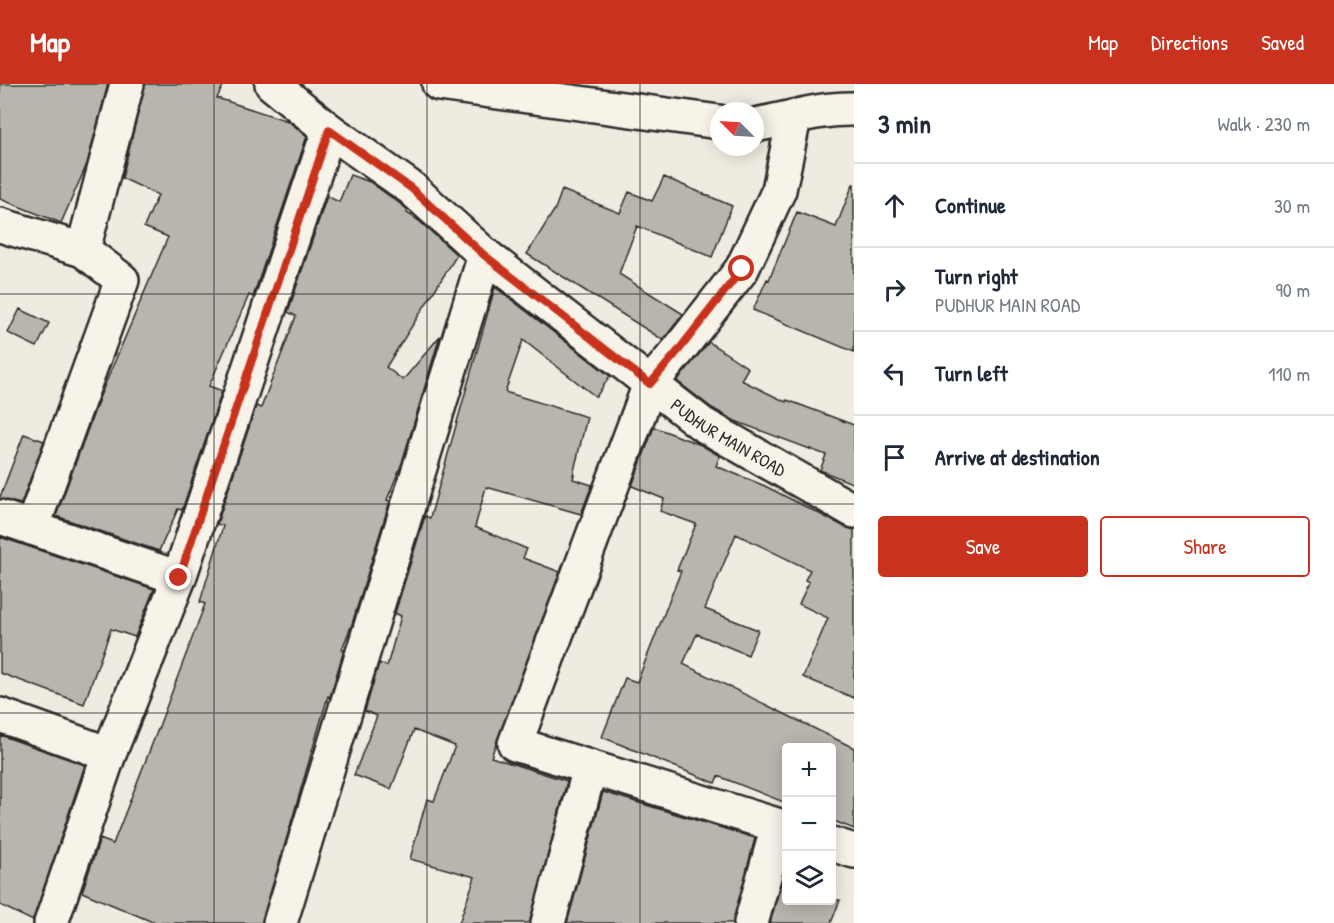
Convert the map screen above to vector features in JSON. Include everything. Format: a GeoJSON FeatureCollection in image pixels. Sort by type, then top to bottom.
{"type":"FeatureCollection","features":[{"type":"Feature","properties":{"kind":"street"},"geometry":{"type":"LineString","coordinates":[[83,250],[127,84]]}},
{"type":"Feature","properties":{"kind":"street","name":"PUDHUR MAIN ROAD"},"geometry":{"type":"LineString","coordinates":[[272,84],[329,130],[411,188],[484,255],[702,424],[854,511]]}},
{"type":"Feature","properties":{"kind":"street"},"geometry":{"type":"LineString","coordinates":[[439,84],[710,121]]}},
{"type":"Feature","properties":{"kind":"street"},"geometry":{"type":"LineString","coordinates":[[764,123],[794,118],[823,109],[854,109]]}},
{"type":"Feature","properties":{"kind":"street"},"geometry":{"type":"LineString","coordinates":[[751,923],[782,827],[515,744],[650,384],[742,269],[779,190],[794,118]]}},
{"type":"Feature","properties":{"kind":"street"},"geometry":{"type":"LineString","coordinates":[[51,923],[109,754],[179,578],[329,130]]}},
{"type":"Feature","properties":{"kind":"street"},"geometry":{"type":"LineString","coordinates":[[0,225],[83,250],[122,280],[32,528]]}},
{"type":"Feature","properties":{"kind":"street"},"geometry":{"type":"LineString","coordinates":[[280,923],[484,255]]}},
{"type":"Feature","properties":{"kind":"street"},"geometry":{"type":"LineString","coordinates":[[0,517],[179,578]]}},
{"type":"Feature","properties":{"kind":"street"},"geometry":{"type":"LineString","coordinates":[[0,716],[109,754]]}},
{"type":"Feature","properties":{"kind":"street"},"geometry":{"type":"LineString","coordinates":[[548,923],[590,768]]}},
{"type":"Feature","properties":{"kind":"street"},"geometry":{"type":"LineString","coordinates":[[836,845],[854,851]]}},
{"type":"Feature","properties":{"kind":"building"},"geometry":{"type":"Polygon","coordinates":[[[0,84],[108,84],[87,164],[61,223],[0,199],[0,84]]]}},
{"type":"Feature","properties":{"kind":"building"},"geometry":{"type":"Polygon","coordinates":[[[145,84],[224,84],[217,98],[288,121],[307,136],[253,297],[249,295],[209,386],[222,391],[182,510],[178,509],[159,551],[56,516],[100,396],[168,237],[144,227],[158,195],[122,178],[145,84]]]}},
{"type":"Feature","properties":{"kind":"building"},"geometry":{"type":"Polygon","coordinates":[[[350,175],[370,182],[399,203],[408,210],[407,213],[457,255],[386,367],[403,380],[440,336],[402,463],[387,500],[390,501],[342,649],[344,650],[330,697],[328,696],[262,923],[155,923],[82,892],[100,839],[113,844],[205,604],[200,602],[223,526],[217,524],[256,406],[261,408],[296,316],[288,312],[327,196],[339,202],[350,175]]]}},
{"type":"Feature","properties":{"kind":"building"},"geometry":{"type":"Polygon","coordinates":[[[664,177],[732,206],[712,257],[637,226],[619,274],[683,314],[663,340],[527,254],[555,209],[562,190],[620,213],[629,192],[652,201],[664,177]]]}},
{"type":"Feature","properties":{"kind":"building"},"geometry":{"type":"Polygon","coordinates":[[[853,184],[854,352],[753,310],[767,279],[769,280],[797,212],[836,227],[853,184]]]}},
{"type":"Feature","properties":{"kind":"building"},"geometry":{"type":"Polygon","coordinates":[[[495,287],[610,376],[596,397],[523,340],[505,392],[587,417],[573,475],[573,479],[592,485],[581,514],[486,487],[475,527],[527,549],[523,558],[560,572],[491,757],[567,781],[530,923],[459,923],[475,877],[410,859],[427,799],[434,801],[455,746],[414,730],[391,789],[354,775],[377,716],[365,711],[379,663],[387,666],[401,616],[395,613],[425,516],[430,518],[495,287]]]}},
{"type":"Feature","properties":{"kind":"building"},"geometry":{"type":"Polygon","coordinates":[[[20,309],[49,323],[37,347],[8,333],[20,309]]]}},
{"type":"Feature","properties":{"kind":"building"},"geometry":{"type":"Polygon","coordinates":[[[709,342],[748,368],[741,380],[786,402],[787,400],[854,425],[854,484],[820,470],[826,455],[735,421],[712,408],[677,381],[709,342]]]}},
{"type":"Feature","properties":{"kind":"building"},"geometry":{"type":"Polygon","coordinates":[[[654,427],[701,445],[720,456],[716,466],[765,486],[854,530],[854,698],[803,677],[828,618],[799,604],[809,582],[805,580],[810,570],[736,534],[705,609],[758,630],[748,655],[697,634],[683,664],[854,748],[854,829],[836,822],[836,743],[782,743],[782,801],[718,776],[715,783],[602,737],[625,678],[637,682],[681,571],[677,570],[696,524],[660,511],[664,499],[632,486],[654,427]]]}},
{"type":"Feature","properties":{"kind":"building"},"geometry":{"type":"Polygon","coordinates":[[[24,434],[44,441],[21,504],[0,499],[0,497],[24,434]]]}},
{"type":"Feature","properties":{"kind":"building"},"geometry":{"type":"Polygon","coordinates":[[[0,537],[154,589],[135,637],[111,629],[84,704],[0,673],[0,537]]]}},
{"type":"Feature","properties":{"kind":"building"},"geometry":{"type":"Polygon","coordinates":[[[0,735],[85,765],[33,921],[0,905],[0,735]]]}},
{"type":"Feature","properties":{"kind":"building"},"geometry":{"type":"Polygon","coordinates":[[[603,792],[755,838],[733,923],[567,923],[603,792]]]}},
{"type":"Feature","properties":{"kind":"building"},"geometry":{"type":"Polygon","coordinates":[[[782,880],[782,905],[836,905],[836,900],[840,900],[831,923],[770,923],[782,880]]]}},
{"type":"Feature","properties":{"kind":"route"},"geometry":{"type":"LineString","coordinates":[[179,578],[329,130],[411,188],[484,255],[650,384],[742,269]]}}]}
